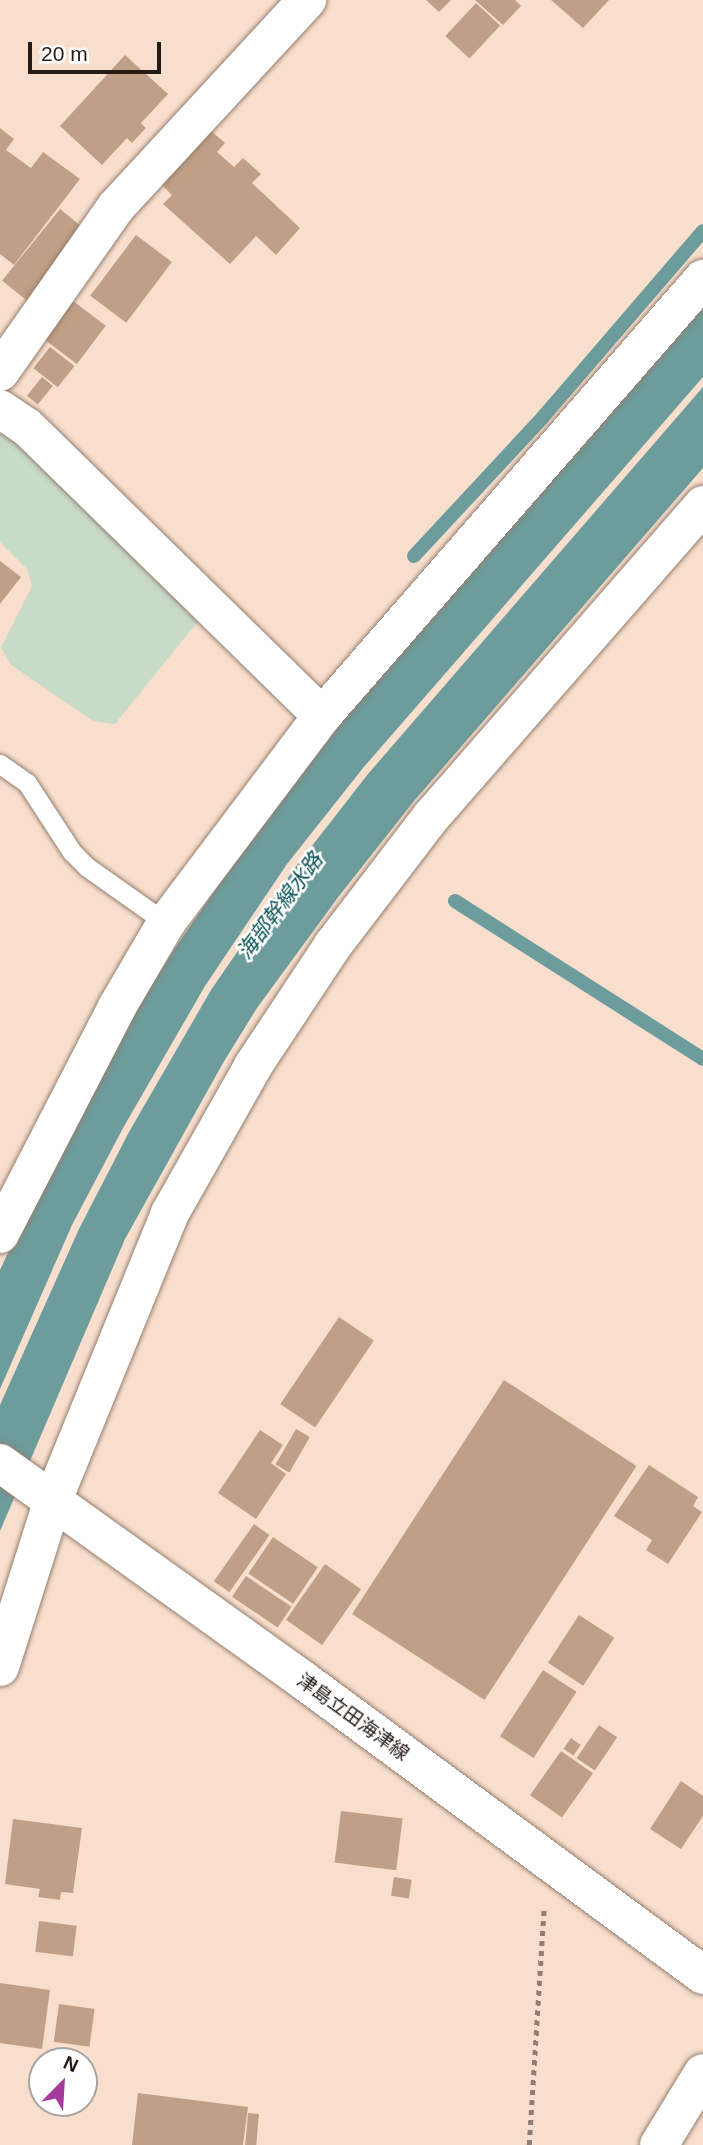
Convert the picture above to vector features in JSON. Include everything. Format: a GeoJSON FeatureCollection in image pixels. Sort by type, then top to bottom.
{"type":"FeatureCollection","features":[{"type":"Feature","properties":{"kind":"street"},"geometry":{"type":"LineString","coordinates":[[0,372],[116,207],[307,0]]}},
{"type":"Feature","properties":{"kind":"street"},"geometry":{"type":"LineString","coordinates":[[0,1234],[117,1007],[166,923],[322,716],[703,279]]}},
{"type":"Feature","properties":{"kind":"street"},"geometry":{"type":"LineString","coordinates":[[0,409],[27,427],[322,716]]}},
{"type":"Feature","properties":{"kind":"street"},"geometry":{"type":"LineString","coordinates":[[0,1667],[27,1482],[170,1213],[260,1055],[333,945],[431,817],[703,505]]}},
{"type":"Feature","properties":{"kind":"street","name":"津島立田海津線"},"geometry":{"type":"LineString","coordinates":[[27,1482],[703,1975]]}},
{"type":"Feature","properties":{"kind":"street"},"geometry":{"type":"LineString","coordinates":[[659,2145],[703,2073]]}},
{"type":"Feature","properties":{"kind":"lane"},"geometry":{"type":"LineString","coordinates":[[0,764],[27,783],[72,852],[88,867],[166,923]]}},
{"type":"Feature","properties":{"kind":"path"},"geometry":{"type":"LineString","coordinates":[[529,2145],[547,1860]]}},
{"type":"Feature","properties":{"kind":"green space"},"geometry":{"type":"Polygon","coordinates":[[[0,423],[203,615],[115,724],[93,721],[10,664],[1,647],[32,586],[27,569],[0,542],[0,423]]]}},
{"type":"Feature","properties":{"kind":"water"},"geometry":{"type":"Polygon","coordinates":[[[703,306],[703,377],[363,768],[287,864],[205,986],[123,1128],[72,1225],[0,1389],[0,1270],[43,1178],[127,1025],[175,948],[259,827],[334,730],[703,306]]]}},
{"type":"Feature","properties":{"kind":"water","name":"海部幹線水路"},"geometry":{"type":"Polygon","coordinates":[[[703,387],[703,468],[414,801],[339,896],[257,1008],[223,1063],[125,1239],[0,1531],[0,1405],[79,1229],[129,1132],[211,990],[294,869],[368,774],[703,387]]]}},
{"type":"Feature","properties":{"kind":"building"},"geometry":{"type":"Polygon","coordinates":[[[426,0],[451,0],[439,12],[426,0]]]}},
{"type":"Feature","properties":{"kind":"building"},"geometry":{"type":"Polygon","coordinates":[[[475,0],[515,0],[521,6],[503,25],[475,0]]]}},
{"type":"Feature","properties":{"kind":"building"},"geometry":{"type":"Polygon","coordinates":[[[551,0],[609,0],[583,28],[551,0]]]}},
{"type":"Feature","properties":{"kind":"building"},"geometry":{"type":"Polygon","coordinates":[[[476,3],[500,26],[469,58],[445,36],[476,3]]]}},
{"type":"Feature","properties":{"kind":"building"},"geometry":{"type":"Polygon","coordinates":[[[125,55],[168,94],[141,123],[146,128],[132,143],[127,138],[102,165],[60,126],[125,55]]]}},
{"type":"Feature","properties":{"kind":"building"},"geometry":{"type":"Polygon","coordinates":[[[0,128],[14,139],[6,150],[31,168],[43,152],[80,179],[14,265],[0,254],[0,128]]]}},
{"type":"Feature","properties":{"kind":"building"},"geometry":{"type":"Polygon","coordinates":[[[210,130],[225,143],[217,152],[234,167],[243,158],[261,174],[252,183],[300,228],[276,255],[256,236],[230,264],[163,204],[172,195],[161,184],[210,130]]]}},
{"type":"Feature","properties":{"kind":"building"},"geometry":{"type":"Polygon","coordinates":[[[60,209],[88,232],[30,303],[2,280],[60,209]]]}},
{"type":"Feature","properties":{"kind":"building"},"geometry":{"type":"Polygon","coordinates":[[[136,235],[172,262],[126,323],[90,296],[136,235]]]}},
{"type":"Feature","properties":{"kind":"building"},"geometry":{"type":"Polygon","coordinates":[[[73,301],[106,326],[77,364],[44,339],[73,301]]]}},
{"type":"Feature","properties":{"kind":"building"},"geometry":{"type":"Polygon","coordinates":[[[50,347],[74,366],[58,387],[33,368],[50,347]]]}},
{"type":"Feature","properties":{"kind":"building"},"geometry":{"type":"Polygon","coordinates":[[[42,377],[53,386],[38,404],[27,396],[42,377]]]}},
{"type":"Feature","properties":{"kind":"building"},"geometry":{"type":"Polygon","coordinates":[[[0,561],[21,577],[0,604],[0,561]]]}},
{"type":"Feature","properties":{"kind":"building"},"geometry":{"type":"Polygon","coordinates":[[[339,1317],[374,1340],[315,1428],[280,1404],[339,1317]]]}},
{"type":"Feature","properties":{"kind":"building"},"geometry":{"type":"Polygon","coordinates":[[[504,1380],[637,1466],[485,1700],[352,1614],[504,1380]]]}},
{"type":"Feature","properties":{"kind":"building"},"geometry":{"type":"Polygon","coordinates":[[[296,1429],[310,1437],[289,1473],[276,1465],[296,1429]]]}},
{"type":"Feature","properties":{"kind":"building"},"geometry":{"type":"Polygon","coordinates":[[[260,1430],[283,1445],[271,1463],[286,1474],[256,1519],[218,1493],[260,1430]]]}},
{"type":"Feature","properties":{"kind":"building"},"geometry":{"type":"Polygon","coordinates":[[[649,1465],[698,1497],[693,1506],[702,1512],[668,1564],[646,1550],[652,1540],[614,1516],[649,1465]]]}},
{"type":"Feature","properties":{"kind":"building"},"geometry":{"type":"Polygon","coordinates":[[[254,1524],[270,1535],[229,1592],[214,1581],[254,1524]]]}},
{"type":"Feature","properties":{"kind":"building"},"geometry":{"type":"Polygon","coordinates":[[[273,1537],[318,1567],[293,1604],[248,1573],[273,1537]]]}},
{"type":"Feature","properties":{"kind":"building"},"geometry":{"type":"Polygon","coordinates":[[[325,1564],[361,1589],[322,1645],[286,1620],[325,1564]]]}},
{"type":"Feature","properties":{"kind":"building"},"geometry":{"type":"Polygon","coordinates":[[[246,1576],[292,1607],[278,1627],[232,1597],[246,1576]]]}},
{"type":"Feature","properties":{"kind":"building"},"geometry":{"type":"Polygon","coordinates":[[[579,1615],[614,1638],[583,1686],[548,1663],[579,1615]]]}},
{"type":"Feature","properties":{"kind":"building"},"geometry":{"type":"Polygon","coordinates":[[[543,1670],[577,1692],[534,1758],[500,1736],[543,1670]]]}},
{"type":"Feature","properties":{"kind":"building"},"geometry":{"type":"Polygon","coordinates":[[[599,1725],[617,1737],[595,1770],[577,1758],[599,1725]]]}},
{"type":"Feature","properties":{"kind":"building"},"geometry":{"type":"Polygon","coordinates":[[[571,1738],[581,1745],[573,1756],[564,1749],[571,1738]]]}},
{"type":"Feature","properties":{"kind":"building"},"geometry":{"type":"Polygon","coordinates":[[[561,1751],[593,1773],[562,1818],[530,1795],[561,1751]]]}},
{"type":"Feature","properties":{"kind":"building"},"geometry":{"type":"Polygon","coordinates":[[[681,1781],[703,1796],[703,1816],[681,1849],[650,1829],[681,1781]]]}},
{"type":"Feature","properties":{"kind":"building"},"geometry":{"type":"Polygon","coordinates":[[[341,1811],[403,1819],[396,1870],[335,1863],[341,1811]]]}},
{"type":"Feature","properties":{"kind":"building"},"geometry":{"type":"Polygon","coordinates":[[[13,1819],[82,1828],[73,1893],[61,1892],[60,1900],[38,1897],[40,1889],[5,1884],[13,1819]]]}},
{"type":"Feature","properties":{"kind":"building"},"geometry":{"type":"Polygon","coordinates":[[[394,1877],[412,1880],[409,1899],[391,1896],[394,1877]]]}},
{"type":"Feature","properties":{"kind":"building"},"geometry":{"type":"Polygon","coordinates":[[[39,1921],[77,1926],[73,1956],[35,1952],[39,1921]]]}},
{"type":"Feature","properties":{"kind":"building"},"geometry":{"type":"Polygon","coordinates":[[[0,1983],[50,1990],[42,2047],[0,2043],[0,1983]]]}},
{"type":"Feature","properties":{"kind":"building"},"geometry":{"type":"Polygon","coordinates":[[[59,2004],[95,2009],[89,2047],[54,2042],[59,2004]]]}},
{"type":"Feature","properties":{"kind":"building"},"geometry":{"type":"Polygon","coordinates":[[[138,2093],[248,2107],[243,2145],[132,2145],[138,2093]]]}},
{"type":"Feature","properties":{"kind":"building"},"geometry":{"type":"Polygon","coordinates":[[[248,2113],[259,2114],[256,2145],[245,2145],[248,2113]]]}},
{"type":"Feature","properties":{"kind":"waterway"},"geometry":{"type":"LineString","coordinates":[[414,556],[543,417],[703,231]]}},
{"type":"Feature","properties":{"kind":"waterway"},"geometry":{"type":"LineString","coordinates":[[455,901],[703,1059]]}}]}
